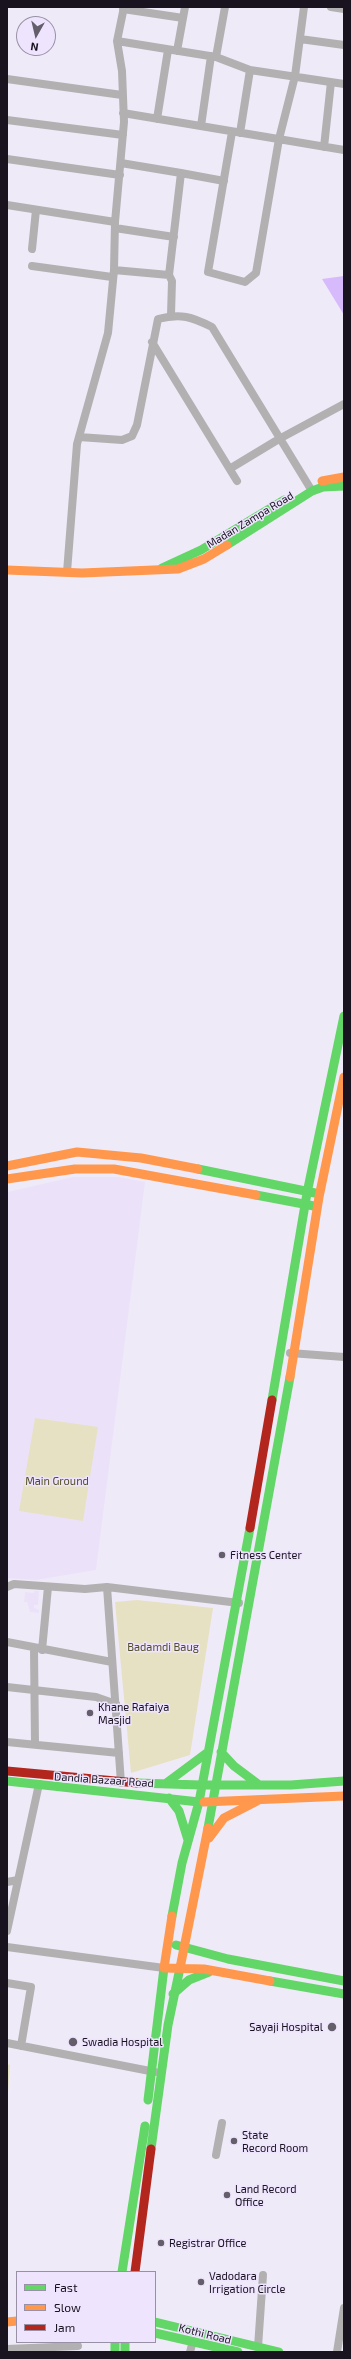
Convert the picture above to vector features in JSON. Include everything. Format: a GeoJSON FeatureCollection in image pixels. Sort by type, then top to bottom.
{"type":"FeatureCollection","features":[{"type":"Feature","properties":{"kind":"main road","name":"Madan Zampa Road"},"geometry":{"type":"LineString","coordinates":[[7,570],[67,572],[178,569],[204,559],[241,532],[310,488],[344,477]]}},
{"type":"Feature","properties":{"kind":"main road","name":"Madan Zampa Road"},"geometry":{"type":"LineString","coordinates":[[310,488],[344,486]]}},
{"type":"Feature","properties":{"kind":"main road"},"geometry":{"type":"LineString","coordinates":[[135,2271],[157,2072],[167,1944],[188,1840],[199,1802],[282,1352],[304,1205],[344,1016]]}},
{"type":"Feature","properties":{"kind":"main road"},"geometry":{"type":"LineString","coordinates":[[122,2271],[157,2072],[173,1994],[180,1968],[213,1803],[294,1353],[320,1194],[344,1077]]}},
{"type":"Feature","properties":{"kind":"main road"},"geometry":{"type":"LineString","coordinates":[[7,1166],[78,1152],[141,1158],[307,1193],[320,1194]]}},
{"type":"Feature","properties":{"kind":"main road"},"geometry":{"type":"LineString","coordinates":[[7,1179],[75,1169],[114,1168],[318,1207]]}},
{"type":"Feature","properties":{"kind":"main road"},"geometry":{"type":"LineString","coordinates":[[165,1784],[208,1752]]}},
{"type":"Feature","properties":{"kind":"main road"},"geometry":{"type":"LineString","coordinates":[[221,1752],[234,1766],[258,1784]]}},
{"type":"Feature","properties":{"kind":"main road","name":"Dandia Bazaar Road"},"geometry":{"type":"LineString","coordinates":[[7,1772],[122,1783],[216,1786],[344,1781]]}},
{"type":"Feature","properties":{"kind":"main road","name":"Dandia Bazaar Road"},"geometry":{"type":"LineString","coordinates":[[7,1781],[213,1803],[344,1796]]}},
{"type":"Feature","properties":{"kind":"main road"},"geometry":{"type":"LineString","coordinates":[[122,1783],[122,1793]]}},
{"type":"Feature","properties":{"kind":"main road"},"geometry":{"type":"LineString","coordinates":[[169,1798],[179,1811],[188,1840]]}},
{"type":"Feature","properties":{"kind":"main road"},"geometry":{"type":"LineString","coordinates":[[204,1850],[215,1827],[226,1815],[259,1800]]}},
{"type":"Feature","properties":{"kind":"main road"},"geometry":{"type":"LineString","coordinates":[[167,1944],[184,1946],[228,1959],[344,1981]]}},
{"type":"Feature","properties":{"kind":"main road"},"geometry":{"type":"LineString","coordinates":[[164,1968],[222,1972],[344,1994]]}},
{"type":"Feature","properties":{"kind":"main road"},"geometry":{"type":"LineString","coordinates":[[173,1994],[181,1983],[192,1977],[209,1972],[222,1972]]}},
{"type":"Feature","properties":{"kind":"main road","name":"Kothi Road"},"geometry":{"type":"LineString","coordinates":[[156,2322],[279,2352]]}},
{"type":"Feature","properties":{"kind":"main road","name":"Kothi Road"},"geometry":{"type":"LineString","coordinates":[[156,2333],[238,2352]]}},
{"type":"Feature","properties":{"kind":"street"},"geometry":{"type":"LineString","coordinates":[[177,51],[185,7]]}},
{"type":"Feature","properties":{"kind":"street"},"geometry":{"type":"LineString","coordinates":[[201,126],[225,7]]}},
{"type":"Feature","properties":{"kind":"street"},"geometry":{"type":"LineString","coordinates":[[250,70],[224,181],[208,272],[245,282],[256,273],[279,140],[295,76],[304,7]]}},
{"type":"Feature","properties":{"kind":"street"},"geometry":{"type":"LineString","coordinates":[[331,7],[344,9]]}},
{"type":"Feature","properties":{"kind":"street"},"geometry":{"type":"LineString","coordinates":[[67,572],[79,437],[108,333],[123,135],[122,71],[117,42],[123,8],[183,18]]}},
{"type":"Feature","properties":{"kind":"street"},"geometry":{"type":"LineString","coordinates":[[300,39],[344,45]]}},
{"type":"Feature","properties":{"kind":"street"},"geometry":{"type":"LineString","coordinates":[[117,42],[214,57],[250,70],[344,84]]}},
{"type":"Feature","properties":{"kind":"street"},"geometry":{"type":"LineString","coordinates":[[156,119],[168,50]]}},
{"type":"Feature","properties":{"kind":"street"},"geometry":{"type":"LineString","coordinates":[[7,79],[122,95]]}},
{"type":"Feature","properties":{"kind":"street"},"geometry":{"type":"LineString","coordinates":[[324,147],[331,82]]}},
{"type":"Feature","properties":{"kind":"street"},"geometry":{"type":"LineString","coordinates":[[123,113],[344,150]]}},
{"type":"Feature","properties":{"kind":"street"},"geometry":{"type":"LineString","coordinates":[[7,120],[123,135]]}},
{"type":"Feature","properties":{"kind":"street"},"geometry":{"type":"LineString","coordinates":[[7,159],[120,176]]}},
{"type":"Feature","properties":{"kind":"street"},"geometry":{"type":"LineString","coordinates":[[121,163],[224,181]]}},
{"type":"Feature","properties":{"kind":"street"},"geometry":{"type":"LineString","coordinates":[[171,316],[172,282],[170,275],[180,173]]}},
{"type":"Feature","properties":{"kind":"street"},"geometry":{"type":"LineString","coordinates":[[7,205],[174,236]]}},
{"type":"Feature","properties":{"kind":"street"},"geometry":{"type":"LineString","coordinates":[[32,249],[36,210]]}},
{"type":"Feature","properties":{"kind":"street"},"geometry":{"type":"LineString","coordinates":[[32,266],[113,273],[170,275]]}},
{"type":"Feature","properties":{"kind":"street"},"geometry":{"type":"LineString","coordinates":[[79,437],[122,440],[132,436],[137,425],[152,342],[158,319],[171,316],[190,317],[212,328],[310,488]]}},
{"type":"Feature","properties":{"kind":"street"},"geometry":{"type":"LineString","coordinates":[[152,342],[231,468],[237,481]]}},
{"type":"Feature","properties":{"kind":"street"},"geometry":{"type":"LineString","coordinates":[[231,468],[279,439],[344,404]]}},
{"type":"Feature","properties":{"kind":"street"},"geometry":{"type":"LineString","coordinates":[[282,1352],[344,1357]]}},
{"type":"Feature","properties":{"kind":"street"},"geometry":{"type":"LineString","coordinates":[[7,1587],[14,1584],[94,1590],[107,1587],[235,1602],[248,1605]]}},
{"type":"Feature","properties":{"kind":"street"},"geometry":{"type":"LineString","coordinates":[[35,1744],[34,1690],[38,1649],[48,1587]]}},
{"type":"Feature","properties":{"kind":"street"},"geometry":{"type":"LineString","coordinates":[[107,1587],[122,1783]]}},
{"type":"Feature","properties":{"kind":"street"},"geometry":{"type":"LineString","coordinates":[[7,1642],[112,1662]]}},
{"type":"Feature","properties":{"kind":"street"},"geometry":{"type":"LineString","coordinates":[[7,1687],[96,1697],[116,1704]]}},
{"type":"Feature","properties":{"kind":"street"},"geometry":{"type":"LineString","coordinates":[[7,1742],[119,1753]]}},
{"type":"Feature","properties":{"kind":"street"},"geometry":{"type":"LineString","coordinates":[[7,1931],[39,1784]]}},
{"type":"Feature","properties":{"kind":"street"},"geometry":{"type":"LineString","coordinates":[[7,1882],[18,1880]]}},
{"type":"Feature","properties":{"kind":"street"},"geometry":{"type":"LineString","coordinates":[[7,1947],[164,1968]]}},
{"type":"Feature","properties":{"kind":"street"},"geometry":{"type":"LineString","coordinates":[[7,1983],[31,1987],[21,2046]]}},
{"type":"Feature","properties":{"kind":"street"},"geometry":{"type":"LineString","coordinates":[[7,2043],[157,2072]]}},
{"type":"Feature","properties":{"kind":"street"},"geometry":{"type":"LineString","coordinates":[[216,2155],[222,2123]]}},
{"type":"Feature","properties":{"kind":"street"},"geometry":{"type":"LineString","coordinates":[[258,2347],[263,2275]]}},
{"type":"Feature","properties":{"kind":"street"},"geometry":{"type":"LineString","coordinates":[[337,2352],[344,2308]]}},
{"type":"Feature","properties":{"kind":"street"},"geometry":{"type":"LineString","coordinates":[[190,2352],[193,2341]]}},
{"type":"Feature","properties":{"kind":"street"},"geometry":{"type":"LineString","coordinates":[[7,2349],[78,2346]]}},
{"type":"Feature","properties":{"kind":"shaded area"},"geometry":{"type":"Polygon","coordinates":[[[344,276],[344,315],[322,279],[344,276]]]}},
{"type":"Feature","properties":{"kind":"shaded area"},"geometry":{"type":"Polygon","coordinates":[[[73,1177],[119,1177],[145,1182],[96,1570],[36,1580],[7,1578],[7,1192],[73,1177]]]}},
{"type":"Feature","properties":{"kind":"shaded area"},"geometry":{"type":"Polygon","coordinates":[[[34,1591],[39,1591],[38,1605],[34,1605],[34,1608],[39,1610],[39,1613],[30,1612],[27,1602],[24,1602],[25,1592],[34,1593],[34,1591]]]}},
{"type":"Feature","properties":{"kind":"green space","name":"Main Ground"},"geometry":{"type":"Polygon","coordinates":[[[35,1418],[98,1427],[83,1521],[19,1511],[35,1418]]]}},
{"type":"Feature","properties":{"kind":"green space","name":"Badamdi Baug"},"geometry":{"type":"Polygon","coordinates":[[[137,1600],[213,1608],[190,1755],[131,1773],[115,1602],[137,1600]]]}},
{"type":"Feature","properties":{"kind":"green space"},"geometry":{"type":"Polygon","coordinates":[[[7,2064],[10,2065],[7,2106],[7,2064]]]}},
{"type":"Feature","properties":{"kind":"traffic: fast"},"geometry":{"type":"LineString","coordinates":[[227,545],[312,491],[323,487],[344,486]]}},
{"type":"Feature","properties":{"kind":"traffic: fast"},"geometry":{"type":"LineString","coordinates":[[162,568],[201,550],[284,500]]}},
{"type":"Feature","properties":{"kind":"traffic: fast"},"geometry":{"type":"LineString","coordinates":[[272,1400],[307,1193],[344,1016]]}},
{"type":"Feature","properties":{"kind":"traffic: fast"},"geometry":{"type":"LineString","coordinates":[[198,1169],[315,1193]]}},
{"type":"Feature","properties":{"kind":"traffic: fast"},"geometry":{"type":"LineString","coordinates":[[256,1195],[314,1206]]}},
{"type":"Feature","properties":{"kind":"traffic: fast"},"geometry":{"type":"LineString","coordinates":[[208,1828],[290,1377]]}},
{"type":"Feature","properties":{"kind":"traffic: fast"},"geometry":{"type":"LineString","coordinates":[[172,1916],[182,1863],[199,1802],[250,1528]]}},
{"type":"Feature","properties":{"kind":"traffic: fast"},"geometry":{"type":"LineString","coordinates":[[165,1784],[208,1752]]}},
{"type":"Feature","properties":{"kind":"traffic: fast"},"geometry":{"type":"LineString","coordinates":[[221,1752],[234,1766],[258,1784]]}},
{"type":"Feature","properties":{"kind":"traffic: fast"},"geometry":{"type":"LineString","coordinates":[[7,1781],[199,1802]]}},
{"type":"Feature","properties":{"kind":"traffic: fast"},"geometry":{"type":"LineString","coordinates":[[206,1785],[291,1785],[344,1781]]}},
{"type":"Feature","properties":{"kind":"traffic: fast"},"geometry":{"type":"LineString","coordinates":[[137,1783],[201,1785]]}},
{"type":"Feature","properties":{"kind":"traffic: fast"},"geometry":{"type":"LineString","coordinates":[[169,1798],[179,1811],[188,1840]]}},
{"type":"Feature","properties":{"kind":"traffic: fast"},"geometry":{"type":"LineString","coordinates":[[176,1945],[228,1959],[344,1981]]}},
{"type":"Feature","properties":{"kind":"traffic: fast"},"geometry":{"type":"LineString","coordinates":[[148,2100],[164,1968]]}},
{"type":"Feature","properties":{"kind":"traffic: fast"},"geometry":{"type":"LineString","coordinates":[[151,2149],[168,2025],[180,1968]]}},
{"type":"Feature","properties":{"kind":"traffic: fast"},"geometry":{"type":"LineString","coordinates":[[173,1994],[189,1980],[209,1972]]}},
{"type":"Feature","properties":{"kind":"traffic: fast"},"geometry":{"type":"LineString","coordinates":[[270,1981],[344,1994]]}},
{"type":"Feature","properties":{"kind":"traffic: fast"},"geometry":{"type":"LineString","coordinates":[[122,2271],[145,2126]]}},
{"type":"Feature","properties":{"kind":"traffic: fast"},"geometry":{"type":"LineString","coordinates":[[156,2322],[279,2352]]}},
{"type":"Feature","properties":{"kind":"traffic: fast"},"geometry":{"type":"LineString","coordinates":[[156,2333],[238,2352]]}},
{"type":"Feature","properties":{"kind":"traffic: fast"},"geometry":{"type":"LineString","coordinates":[[115,2343],[115,2352]]}},
{"type":"Feature","properties":{"kind":"traffic: fast"},"geometry":{"type":"LineString","coordinates":[[125,2343],[125,2352]]}},
{"type":"Feature","properties":{"kind":"traffic: slow"},"geometry":{"type":"LineString","coordinates":[[322,481],[344,477]]}},
{"type":"Feature","properties":{"kind":"traffic: slow"},"geometry":{"type":"LineString","coordinates":[[7,570],[82,573],[178,569],[204,559],[227,545]]}},
{"type":"Feature","properties":{"kind":"traffic: slow"},"geometry":{"type":"LineString","coordinates":[[290,1377],[319,1197],[344,1077]]}},
{"type":"Feature","properties":{"kind":"traffic: slow"},"geometry":{"type":"LineString","coordinates":[[7,1166],[77,1152],[141,1158],[198,1169]]}},
{"type":"Feature","properties":{"kind":"traffic: slow"},"geometry":{"type":"LineString","coordinates":[[7,1179],[75,1169],[114,1169],[256,1195]]}},
{"type":"Feature","properties":{"kind":"traffic: slow"},"geometry":{"type":"LineString","coordinates":[[204,1802],[344,1796]]}},
{"type":"Feature","properties":{"kind":"traffic: slow"},"geometry":{"type":"LineString","coordinates":[[209,1838],[224,1818],[259,1800]]}},
{"type":"Feature","properties":{"kind":"traffic: slow"},"geometry":{"type":"LineString","coordinates":[[180,1968],[208,1828]]}},
{"type":"Feature","properties":{"kind":"traffic: slow"},"geometry":{"type":"LineString","coordinates":[[172,1916],[164,1968],[204,1969],[270,1981]]}},
{"type":"Feature","properties":{"kind":"traffic: slow"},"geometry":{"type":"LineString","coordinates":[[7,2322],[16,2321]]}},
{"type":"Feature","properties":{"kind":"traffic: jam"},"geometry":{"type":"LineString","coordinates":[[250,1528],[272,1400]]}},
{"type":"Feature","properties":{"kind":"traffic: jam"},"geometry":{"type":"LineString","coordinates":[[7,1771],[137,1783]]}},
{"type":"Feature","properties":{"kind":"traffic: jam"},"geometry":{"type":"LineString","coordinates":[[135,2271],[151,2149]]}},
{"type":"Feature","properties":{"kind":"place","name":"Fitness Center"},"geometry":{"type":"Point","coordinates":[222,1555]}},
{"type":"Feature","properties":{"kind":"place","name":"Khane Rafaiya Masjid"},"geometry":{"type":"Point","coordinates":[90,1713]}},
{"type":"Feature","properties":{"kind":"place","name":"Sayaji Hospital"},"geometry":{"type":"Point","coordinates":[332,2027]}},
{"type":"Feature","properties":{"kind":"place","name":"Swadia Hospital"},"geometry":{"type":"Point","coordinates":[73,2042]}},
{"type":"Feature","properties":{"kind":"place","name":"State Record Room"},"geometry":{"type":"Point","coordinates":[234,2141]}},
{"type":"Feature","properties":{"kind":"place","name":"Land Record Office"},"geometry":{"type":"Point","coordinates":[227,2195]}},
{"type":"Feature","properties":{"kind":"place","name":"Registrar Office"},"geometry":{"type":"Point","coordinates":[161,2243]}},
{"type":"Feature","properties":{"kind":"place","name":"Vadodara Irrigation Circle"},"geometry":{"type":"Point","coordinates":[201,2282]}}]}
